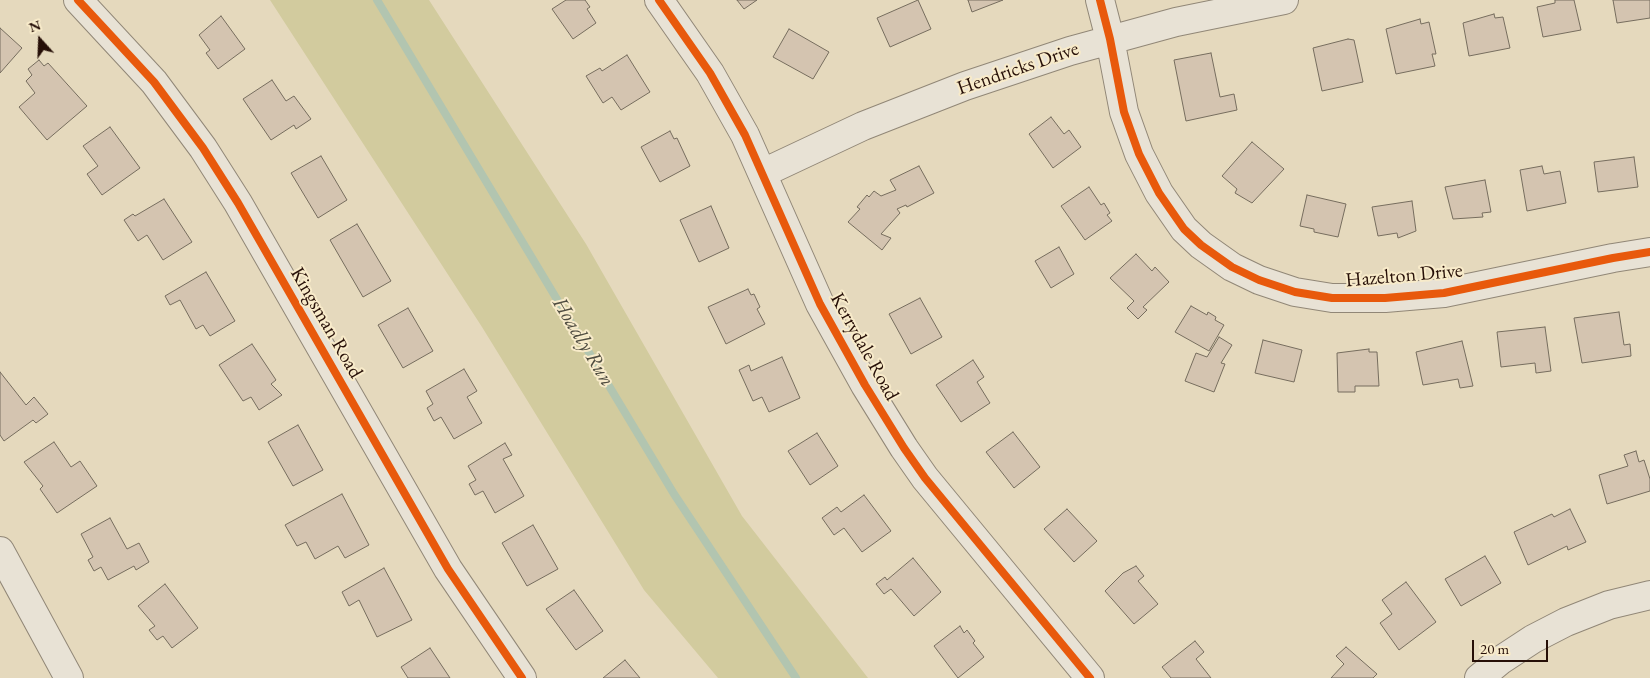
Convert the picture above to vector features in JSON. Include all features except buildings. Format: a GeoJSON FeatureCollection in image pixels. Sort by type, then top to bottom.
{"type":"FeatureCollection","features":[{"type":"Feature","properties":{"kind":"street","name":"Kingsman Road"},"geometry":{"type":"LineString","coordinates":[[78,0],[154,82],[202,148],[238,203],[448,569],[522,678]]}},
{"type":"Feature","properties":{"kind":"street","name":"Kerrydale Road"},"geometry":{"type":"LineString","coordinates":[[659,0],[710,73],[745,135],[820,304],[865,385],[904,448],[925,478],[1090,678]]}},
{"type":"Feature","properties":{"kind":"street","name":"Hazelton Drive"},"geometry":{"type":"LineString","coordinates":[[1100,0],[1110,39],[1124,112],[1139,154],[1159,193],[1184,229],[1201,245],[1232,267],[1259,280],[1295,292],[1332,298],[1385,298],[1444,293],[1650,252]]}},
{"type":"Feature","properties":{"kind":"street","name":"Hendricks Drive"},"geometry":{"type":"LineString","coordinates":[[763,173],[863,126],[965,86],[1110,39],[1176,22],[1284,0]]}},
{"type":"Feature","properties":{"kind":"street"},"geometry":{"type":"LineString","coordinates":[[0,551],[69,678]]}},
{"type":"Feature","properties":{"kind":"street"},"geometry":{"type":"LineString","coordinates":[[1479,678],[1532,639],[1566,622],[1609,605],[1650,595]]}},
{"type":"Feature","properties":{"kind":"shaded area"},"geometry":{"type":"Polygon","coordinates":[[[270,0],[429,0],[586,244],[742,516],[868,678],[718,678],[644,590],[482,327],[270,0]]]}},
{"type":"Feature","properties":{"kind":"waterway","name":"Hoadly Run"},"geometry":{"type":"LineString","coordinates":[[377,0],[674,494],[796,678]]}},
{"type":"Feature","properties":{"kind":"cycle path"},"geometry":{"type":"LineString","coordinates":[[78,0],[154,82],[203,148],[238,203],[448,569],[522,678]]}},
{"type":"Feature","properties":{"kind":"cycle path"},"geometry":{"type":"LineString","coordinates":[[659,0],[710,73],[745,135],[820,304],[865,385],[904,448],[925,478],[1090,678]]}},
{"type":"Feature","properties":{"kind":"cycle path"},"geometry":{"type":"LineString","coordinates":[[1100,0],[1110,39],[1124,112],[1139,154],[1159,193],[1184,229],[1201,245],[1232,267],[1259,280],[1295,292],[1332,298],[1385,298],[1444,293],[1650,252]]}}]}
